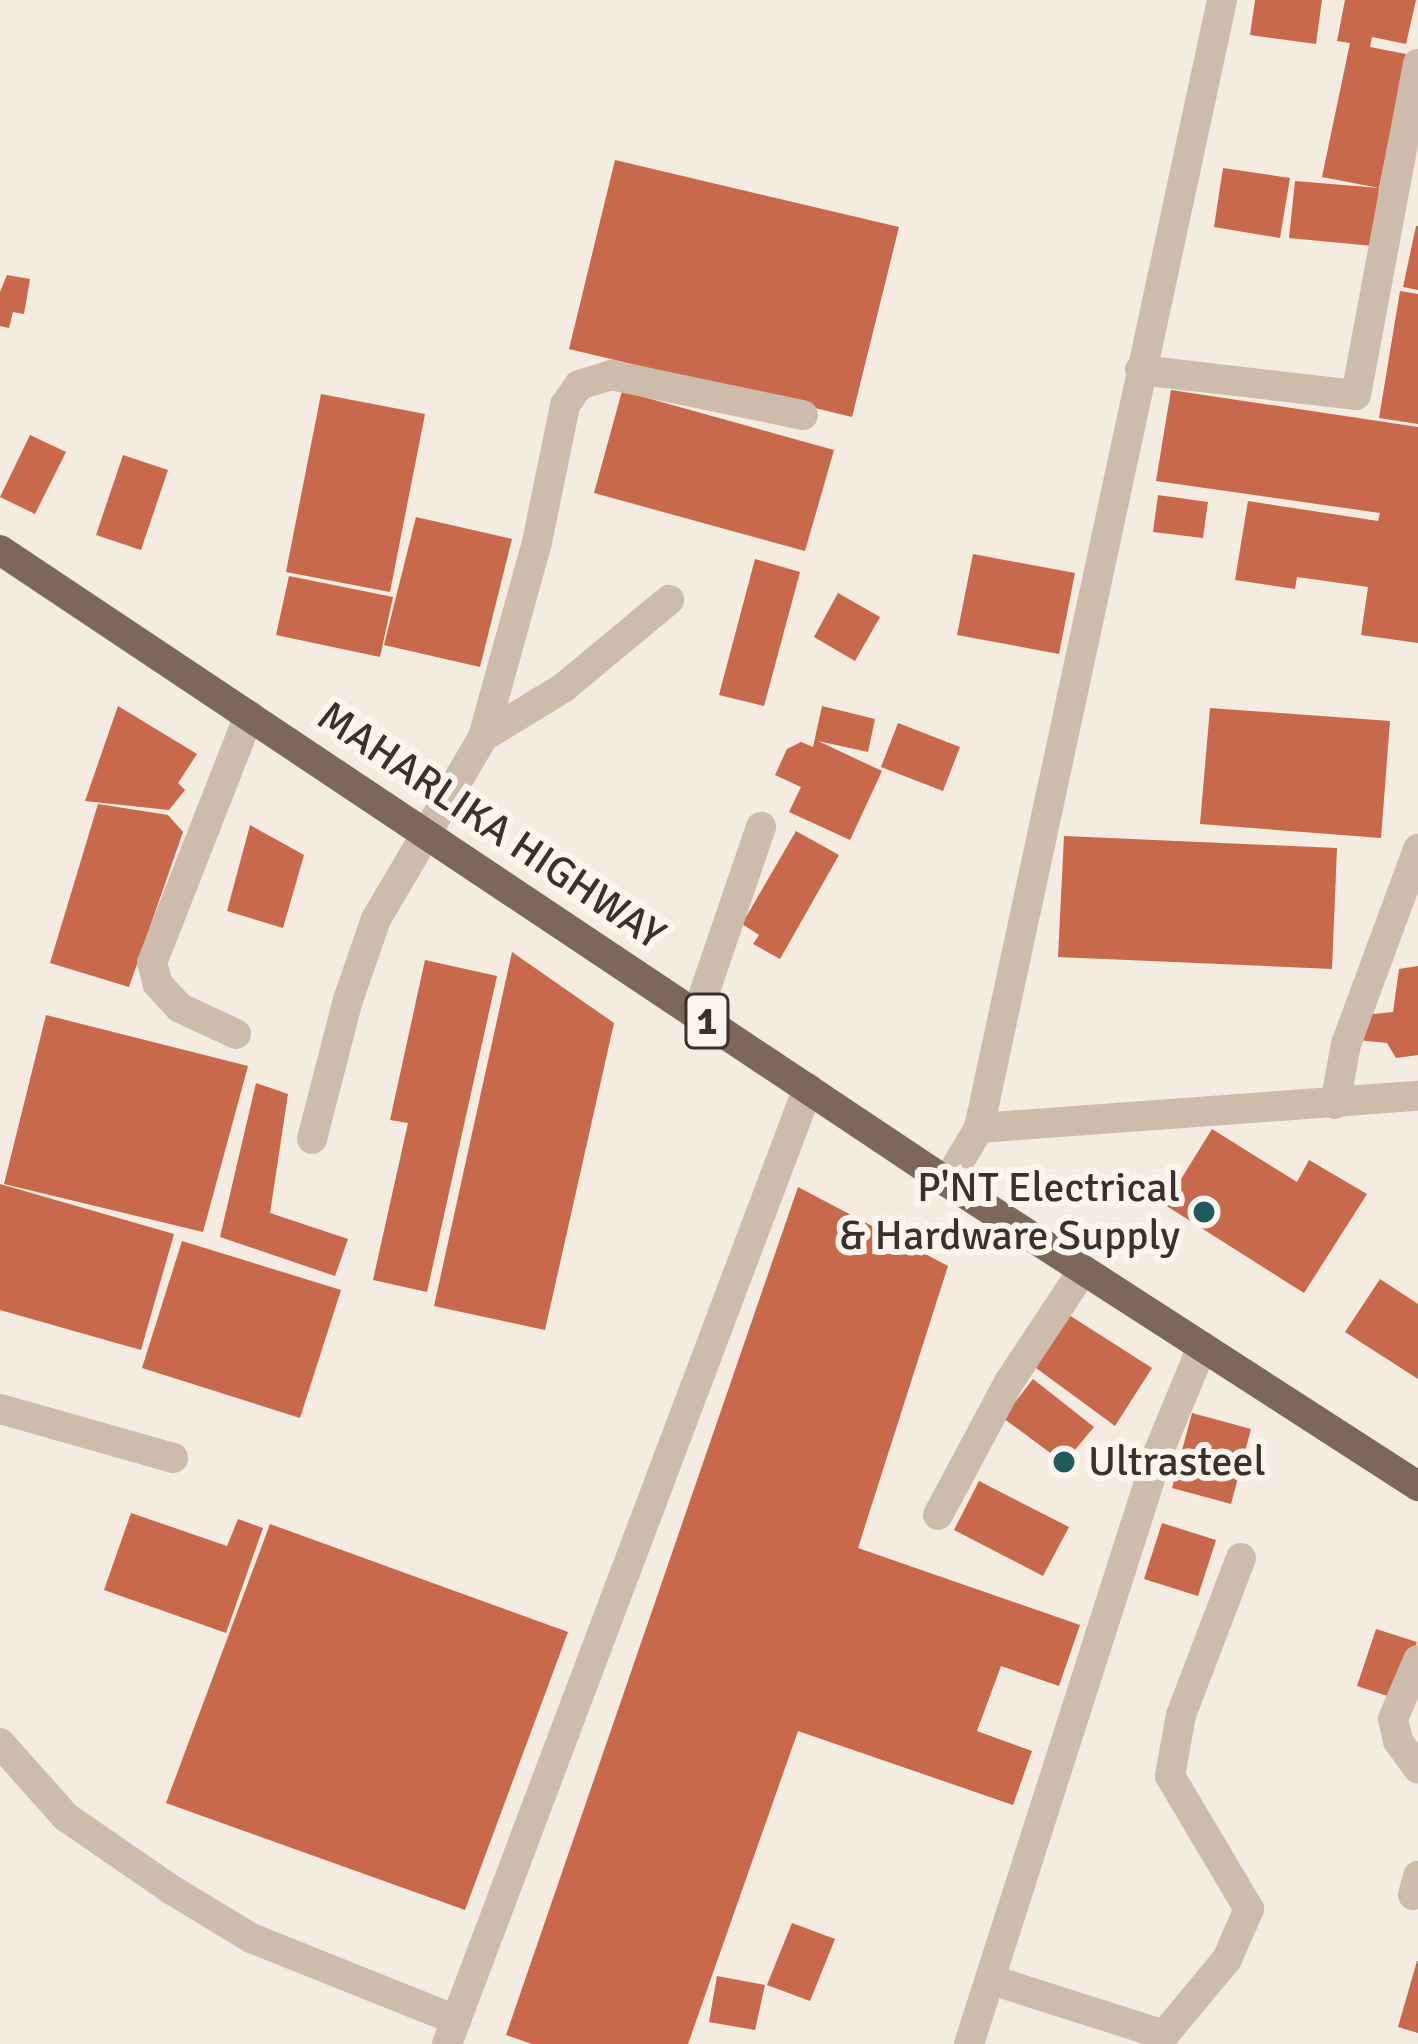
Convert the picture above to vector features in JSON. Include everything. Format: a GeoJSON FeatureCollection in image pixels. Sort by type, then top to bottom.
{"type":"FeatureCollection","features":[{"type":"Feature","properties":{"kind":"main road","name":"MAHARLIKA HIGHWAY"},"geometry":{"type":"LineString","coordinates":[[0,550],[946,1182],[1418,1486]]}},
{"type":"Feature","properties":{"kind":"street"},"geometry":{"type":"LineString","coordinates":[[946,1182],[979,1128],[1222,0]]}},
{"type":"Feature","properties":{"kind":"street"},"geometry":{"type":"LineString","coordinates":[[1140,370],[1356,395],[1418,64]]}},
{"type":"Feature","properties":{"kind":"street"},"geometry":{"type":"LineString","coordinates":[[312,1139],[348,1000],[376,920],[483,737],[537,542],[565,405],[579,386],[611,375],[803,416]]}},
{"type":"Feature","properties":{"kind":"street"},"geometry":{"type":"LineString","coordinates":[[483,737],[563,688],[669,600]]}},
{"type":"Feature","properties":{"kind":"street"},"geometry":{"type":"LineString","coordinates":[[236,1034],[180,1008],[158,984],[152,963],[249,716]]}},
{"type":"Feature","properties":{"kind":"street"},"geometry":{"type":"LineString","coordinates":[[697,1014],[761,826]]}},
{"type":"Feature","properties":{"kind":"street"},"geometry":{"type":"LineString","coordinates":[[1335,1104],[1346,1044],[1418,849]]}},
{"type":"Feature","properties":{"kind":"street"},"geometry":{"type":"LineString","coordinates":[[0,1743],[66,1817],[172,1890],[251,1938],[452,2032],[808,1088]]}},
{"type":"Feature","properties":{"kind":"street"},"geometry":{"type":"LineString","coordinates":[[979,1128],[1418,1096]]}},
{"type":"Feature","properties":{"kind":"street"},"geometry":{"type":"LineString","coordinates":[[938,1515],[1009,1382],[1083,1270]]}},
{"type":"Feature","properties":{"kind":"street"},"geometry":{"type":"LineString","coordinates":[[969,2044],[1159,1450],[1202,1348]]}},
{"type":"Feature","properties":{"kind":"street"},"geometry":{"type":"LineString","coordinates":[[0,1409],[173,1458]]}},
{"type":"Feature","properties":{"kind":"street"},"geometry":{"type":"LineString","coordinates":[[992,1980],[1161,2040],[1227,1959],[1249,1909],[1170,1776],[1181,1715],[1241,1558]]}},
{"type":"Feature","properties":{"kind":"street"},"geometry":{"type":"LineString","coordinates":[[1418,1660],[1394,1719],[1398,1741],[1418,1769]]}},
{"type":"Feature","properties":{"kind":"building"},"geometry":{"type":"Polygon","coordinates":[[[1255,0],[1322,0],[1316,44],[1250,35],[1255,0]]]}},
{"type":"Feature","properties":{"kind":"building"},"geometry":{"type":"Polygon","coordinates":[[[1345,0],[1416,0],[1406,44],[1372,37],[1370,47],[1406,54],[1379,188],[1322,177],[1350,43],[1337,41],[1345,0]]]}},
{"type":"Feature","properties":{"kind":"building"},"geometry":{"type":"Polygon","coordinates":[[[615,160],[899,227],[852,417],[569,349],[615,160]]]}},
{"type":"Feature","properties":{"kind":"building"},"geometry":{"type":"Polygon","coordinates":[[[1223,168],[1290,178],[1280,238],[1214,227],[1223,168]]]}},
{"type":"Feature","properties":{"kind":"building"},"geometry":{"type":"Polygon","coordinates":[[[1295,181],[1379,188],[1373,246],[1289,238],[1295,181]]]}},
{"type":"Feature","properties":{"kind":"building"},"geometry":{"type":"Polygon","coordinates":[[[1418,226],[1418,290],[1403,287],[1418,226]]]}},
{"type":"Feature","properties":{"kind":"building"},"geometry":{"type":"Polygon","coordinates":[[[7,275],[30,279],[24,314],[13,312],[9,328],[0,326],[0,292],[7,275]]]}},
{"type":"Feature","properties":{"kind":"building"},"geometry":{"type":"Polygon","coordinates":[[[1400,291],[1418,294],[1418,424],[1379,418],[1400,291]]]}},
{"type":"Feature","properties":{"kind":"building"},"geometry":{"type":"Polygon","coordinates":[[[1171,390],[1418,427],[1418,643],[1361,635],[1368,587],[1297,577],[1295,589],[1235,580],[1248,501],[1378,521],[1380,513],[1156,481],[1171,390]]]}},
{"type":"Feature","properties":{"kind":"building"},"geometry":{"type":"Polygon","coordinates":[[[622,391],[834,450],[805,551],[594,493],[622,391]]]}},
{"type":"Feature","properties":{"kind":"building"},"geometry":{"type":"Polygon","coordinates":[[[321,394],[425,414],[390,592],[286,572],[321,394]]]}},
{"type":"Feature","properties":{"kind":"building"},"geometry":{"type":"Polygon","coordinates":[[[30,435],[66,452],[35,514],[0,497],[30,435]]]}},
{"type":"Feature","properties":{"kind":"building"},"geometry":{"type":"Polygon","coordinates":[[[123,455],[168,470],[141,550],[96,535],[123,455]]]}},
{"type":"Feature","properties":{"kind":"building"},"geometry":{"type":"Polygon","coordinates":[[[1158,495],[1208,502],[1203,538],[1153,532],[1158,495]]]}},
{"type":"Feature","properties":{"kind":"building"},"geometry":{"type":"Polygon","coordinates":[[[416,517],[512,539],[480,667],[384,645],[416,517]]]}},
{"type":"Feature","properties":{"kind":"building"},"geometry":{"type":"Polygon","coordinates":[[[973,554],[1075,573],[1059,654],[957,635],[973,554]]]}},
{"type":"Feature","properties":{"kind":"building"},"geometry":{"type":"Polygon","coordinates":[[[755,559],[800,572],[764,706],[719,695],[755,559]]]}},
{"type":"Feature","properties":{"kind":"building"},"geometry":{"type":"Polygon","coordinates":[[[289,576],[393,597],[380,657],[276,635],[289,576]]]}},
{"type":"Feature","properties":{"kind":"building"},"geometry":{"type":"Polygon","coordinates":[[[838,593],[880,617],[855,661],[814,637],[838,593]]]}},
{"type":"Feature","properties":{"kind":"building"},"geometry":{"type":"Polygon","coordinates":[[[118,706],[197,754],[178,783],[185,790],[169,810],[85,801],[118,706]]]}},
{"type":"Feature","properties":{"kind":"building"},"geometry":{"type":"Polygon","coordinates":[[[822,706],[875,719],[868,752],[818,741],[882,771],[850,840],[789,812],[801,787],[775,775],[787,749],[801,742],[813,747],[822,706]]]}},
{"type":"Feature","properties":{"kind":"building"},"geometry":{"type":"Polygon","coordinates":[[[1210,708],[1390,721],[1381,838],[1200,824],[1210,708]]]}},
{"type":"Feature","properties":{"kind":"building"},"geometry":{"type":"Polygon","coordinates":[[[898,723],[960,747],[943,791],[881,767],[898,723]]]}},
{"type":"Feature","properties":{"kind":"building"},"geometry":{"type":"Polygon","coordinates":[[[98,804],[168,815],[183,832],[129,987],[50,963],[98,804]]]}},
{"type":"Feature","properties":{"kind":"building"},"geometry":{"type":"Polygon","coordinates":[[[250,825],[304,855],[283,928],[227,911],[250,825]]]}},
{"type":"Feature","properties":{"kind":"building"},"geometry":{"type":"Polygon","coordinates":[[[796,831],[839,855],[780,959],[753,944],[759,935],[742,924],[796,831]]]}},
{"type":"Feature","properties":{"kind":"building"},"geometry":{"type":"Polygon","coordinates":[[[1064,836],[1337,848],[1332,969],[1058,957],[1064,836]]]}},
{"type":"Feature","properties":{"kind":"building"},"geometry":{"type":"Polygon","coordinates":[[[512,952],[614,1023],[545,1330],[434,1306],[512,952]]]}},
{"type":"Feature","properties":{"kind":"building"},"geometry":{"type":"Polygon","coordinates":[[[425,960],[497,976],[427,1292],[373,1280],[408,1123],[390,1120],[425,960]]]}},
{"type":"Feature","properties":{"kind":"building"},"geometry":{"type":"Polygon","coordinates":[[[1418,966],[1418,1055],[1396,1058],[1387,1043],[1357,1040],[1363,1015],[1393,1012],[1399,969],[1418,966]]]}},
{"type":"Feature","properties":{"kind":"building"},"geometry":{"type":"Polygon","coordinates":[[[46,1015],[248,1066],[203,1232],[4,1184],[46,1015]]]}},
{"type":"Feature","properties":{"kind":"building"},"geometry":{"type":"Polygon","coordinates":[[[256,1083],[288,1094],[270,1213],[348,1239],[335,1276],[220,1237],[256,1083]]]}},
{"type":"Feature","properties":{"kind":"building"},"geometry":{"type":"Polygon","coordinates":[[[1212,1129],[1297,1182],[1309,1160],[1367,1194],[1304,1293],[1165,1205],[1212,1129]]]}},
{"type":"Feature","properties":{"kind":"building"},"geometry":{"type":"Polygon","coordinates":[[[0,1184],[174,1234],[141,1350],[0,1310],[0,1184]]]}},
{"type":"Feature","properties":{"kind":"building"},"geometry":{"type":"Polygon","coordinates":[[[798,1187],[948,1266],[858,1548],[1080,1625],[1059,1686],[1001,1666],[977,1731],[1032,1751],[1013,1805],[798,1731],[688,2044],[532,2044],[506,2035],[798,1187]]]}},
{"type":"Feature","properties":{"kind":"building"},"geometry":{"type":"Polygon","coordinates":[[[182,1241],[341,1290],[300,1418],[142,1368],[182,1241]]]}},
{"type":"Feature","properties":{"kind":"building"},"geometry":{"type":"Polygon","coordinates":[[[1380,1279],[1418,1304],[1418,1379],[1345,1332],[1380,1279]]]}},
{"type":"Feature","properties":{"kind":"building"},"geometry":{"type":"Polygon","coordinates":[[[1069,1315],[1152,1368],[1115,1426],[1032,1365],[1069,1315]]]}},
{"type":"Feature","properties":{"kind":"building"},"geometry":{"type":"Polygon","coordinates":[[[1033,1379],[1094,1427],[1064,1463],[1003,1418],[1033,1379]]]}},
{"type":"Feature","properties":{"kind":"building"},"geometry":{"type":"Polygon","coordinates":[[[1192,1413],[1251,1429],[1231,1504],[1172,1488],[1192,1413]]]}},
{"type":"Feature","properties":{"kind":"building"},"geometry":{"type":"Polygon","coordinates":[[[979,1481],[1069,1527],[1043,1576],[954,1530],[979,1481]]]}},
{"type":"Feature","properties":{"kind":"building"},"geometry":{"type":"Polygon","coordinates":[[[131,1513],[227,1546],[238,1519],[263,1528],[226,1633],[104,1590],[131,1513]]]}},
{"type":"Feature","properties":{"kind":"building"},"geometry":{"type":"Polygon","coordinates":[[[1162,1523],[1216,1540],[1198,1596],[1144,1579],[1162,1523]]]}},
{"type":"Feature","properties":{"kind":"building"},"geometry":{"type":"Polygon","coordinates":[[[270,1524],[568,1632],[465,1910],[166,1803],[270,1524]]]}},
{"type":"Feature","properties":{"kind":"building"},"geometry":{"type":"Polygon","coordinates":[[[1376,1629],[1417,1642],[1397,1699],[1357,1686],[1376,1629]]]}},
{"type":"Feature","properties":{"kind":"building"},"geometry":{"type":"Polygon","coordinates":[[[792,1923],[835,1939],[810,2001],[767,1985],[792,1923]]]}},
{"type":"Feature","properties":{"kind":"building"},"geometry":{"type":"Polygon","coordinates":[[[1418,1961],[1418,2033],[1398,2027],[1418,1961]]]}},
{"type":"Feature","properties":{"kind":"building"},"geometry":{"type":"Polygon","coordinates":[[[717,1976],[765,1985],[755,2030],[709,2022],[717,1976]]]}},
{"type":"Feature","properties":{"kind":"place","name":"P'NT Electrical & Hardware Supply"},"geometry":{"type":"Point","coordinates":[1204,1212]}},
{"type":"Feature","properties":{"kind":"place","name":"Ultrasteel"},"geometry":{"type":"Point","coordinates":[1064,1462]}}]}
